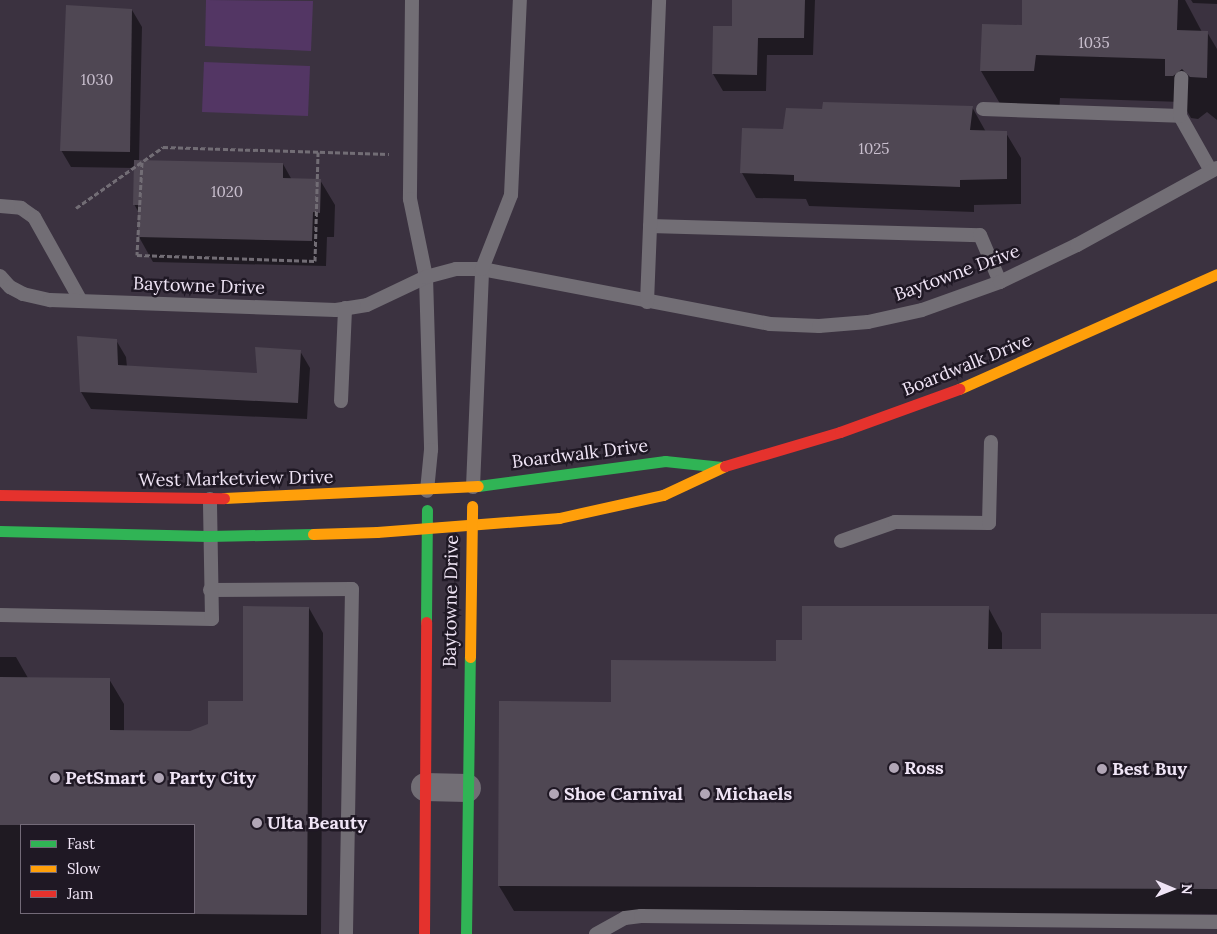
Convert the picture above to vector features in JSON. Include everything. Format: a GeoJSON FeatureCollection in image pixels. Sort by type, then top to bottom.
{"type":"FeatureCollection","features":[{"type":"Feature","properties":{"kind":"street","name":"Boardwalk Drive"},"geometry":{"type":"LineString","coordinates":[[471,524],[559,518],[663,495],[722,467],[840,432],[954,391],[1217,274]]}},
{"type":"Feature","properties":{"kind":"street","name":"Boardwalk Drive"},"geometry":{"type":"LineString","coordinates":[[472,487],[665,461],[722,467]]}},
{"type":"Feature","properties":{"kind":"street","name":"West Marketview Drive"},"geometry":{"type":"LineString","coordinates":[[0,495],[210,500],[427,491],[472,487]]}},
{"type":"Feature","properties":{"kind":"street","name":"Baytowne Drive"},"geometry":{"type":"LineString","coordinates":[[466,934],[472,487]]}},
{"type":"Feature","properties":{"kind":"street","name":"Baytowne Drive"},"geometry":{"type":"LineString","coordinates":[[424,934],[427,491]]}},
{"type":"Feature","properties":{"kind":"street"},"geometry":{"type":"LineString","coordinates":[[0,531],[208,536],[427,528],[471,524]]}},
{"type":"Feature","properties":{"kind":"street"},"geometry":{"type":"LineString","coordinates":[[425,787],[467,788]]}},
{"type":"Feature","properties":{"kind":"lane"},"geometry":{"type":"LineString","coordinates":[[412,0],[410,200],[426,277]]}},
{"type":"Feature","properties":{"kind":"lane"},"geometry":{"type":"LineString","coordinates":[[482,269],[511,195],[520,0]]}},
{"type":"Feature","properties":{"kind":"lane"},"geometry":{"type":"LineString","coordinates":[[646,302],[659,0]]}},
{"type":"Feature","properties":{"kind":"lane"},"geometry":{"type":"LineString","coordinates":[[1181,78],[1180,116],[1214,169]]}},
{"type":"Feature","properties":{"kind":"lane"},"geometry":{"type":"LineString","coordinates":[[983,109],[1180,116]]}},
{"type":"Feature","properties":{"kind":"lane","name":"Baytowne Drive"},"geometry":{"type":"LineString","coordinates":[[0,276],[10,287],[23,294],[50,300],[346,308],[367,305],[426,277],[456,269],[482,269],[646,302],[770,324],[819,326],[868,322],[922,310],[1000,282],[1085,241],[1214,169]]}},
{"type":"Feature","properties":{"kind":"lane"},"geometry":{"type":"LineString","coordinates":[[0,206],[21,208],[34,217],[81,301]]}},
{"type":"Feature","properties":{"kind":"lane"},"geometry":{"type":"LineString","coordinates":[[650,226],[980,235],[1000,282]]}},
{"type":"Feature","properties":{"kind":"lane","name":"Baytowne Drive"},"geometry":{"type":"LineString","coordinates":[[472,487],[482,269]]}},
{"type":"Feature","properties":{"kind":"lane","name":"Baytowne Drive"},"geometry":{"type":"LineString","coordinates":[[426,277],[431,450],[427,491]]}},
{"type":"Feature","properties":{"kind":"lane"},"geometry":{"type":"LineString","coordinates":[[341,401],[346,308]]}},
{"type":"Feature","properties":{"kind":"lane"},"geometry":{"type":"LineString","coordinates":[[840,541],[895,522],[989,523],[991,442]]}},
{"type":"Feature","properties":{"kind":"lane"},"geometry":{"type":"LineString","coordinates":[[0,615],[212,619],[208,536],[210,500]]}},
{"type":"Feature","properties":{"kind":"lane"},"geometry":{"type":"LineString","coordinates":[[210,590],[352,590],[346,934]]}},
{"type":"Feature","properties":{"kind":"lane"},"geometry":{"type":"LineString","coordinates":[[596,934],[625,918],[641,916],[1217,922]]}},
{"type":"Feature","properties":{"kind":"path"},"geometry":{"type":"LineString","coordinates":[[76,208],[163,147],[410,154]]}},
{"type":"Feature","properties":{"kind":"path"},"geometry":{"type":"LineString","coordinates":[[142,162],[137,255],[315,260],[318,152]]}},
{"type":"Feature","properties":{"kind":"shaded area"},"geometry":{"type":"Polygon","coordinates":[[[206,0],[313,1],[311,51],[205,46],[206,0]]]}},
{"type":"Feature","properties":{"kind":"shaded area"},"geometry":{"type":"Polygon","coordinates":[[[204,62],[310,66],[308,116],[202,112],[204,62]]]}},
{"type":"Feature","properties":{"kind":"building"},"geometry":{"type":"Polygon","coordinates":[[[732,0],[805,0],[804,38],[758,38],[757,75],[712,74],[713,26],[732,26],[732,0]]]}},
{"type":"Feature","properties":{"kind":"building"},"geometry":{"type":"Polygon","coordinates":[[[1022,0],[1178,0],[1177,30],[1208,31],[1207,78],[1190,77],[1182,69],[1173,76],[1165,76],[1165,59],[1036,55],[1034,71],[980,71],[982,24],[1022,25],[1022,0]]]}},
{"type":"Feature","properties":{"kind":"building"},"geometry":{"type":"Polygon","coordinates":[[[66,5],[132,9],[130,152],[60,151],[66,5]]]}},
{"type":"Feature","properties":{"kind":"building"},"geometry":{"type":"Polygon","coordinates":[[[823,102],[973,106],[970,130],[1007,131],[1007,179],[960,180],[960,187],[794,181],[794,175],[740,173],[742,128],[783,129],[786,108],[822,109],[823,102]]]}},
{"type":"Feature","properties":{"kind":"building"},"geometry":{"type":"Polygon","coordinates":[[[134,160],[283,163],[283,178],[321,179],[320,213],[313,212],[312,241],[138,237],[138,205],[133,205],[134,160]]]}},
{"type":"Feature","properties":{"kind":"building"},"geometry":{"type":"Polygon","coordinates":[[[77,336],[117,339],[118,365],[257,373],[255,347],[301,350],[298,403],[80,392],[77,336]]]}},
{"type":"Feature","properties":{"kind":"building"},"geometry":{"type":"Polygon","coordinates":[[[243,606],[309,607],[307,915],[194,914],[195,824],[0,825],[0,677],[110,678],[110,730],[190,731],[208,724],[208,701],[243,701],[243,606]]]}},
{"type":"Feature","properties":{"kind":"building"},"geometry":{"type":"Polygon","coordinates":[[[802,606],[989,606],[988,649],[1041,649],[1041,613],[1217,614],[1217,889],[498,886],[499,701],[611,702],[611,660],[776,661],[776,640],[802,640],[802,606]]]}},
{"type":"Feature","properties":{"kind":"traffic: fast"},"geometry":{"type":"LineString","coordinates":[[478,486],[665,461],[722,467]]}},
{"type":"Feature","properties":{"kind":"traffic: fast"},"geometry":{"type":"LineString","coordinates":[[426,622],[427,510]]}},
{"type":"Feature","properties":{"kind":"traffic: fast"},"geometry":{"type":"LineString","coordinates":[[0,531],[208,536],[313,534]]}},
{"type":"Feature","properties":{"kind":"traffic: fast"},"geometry":{"type":"LineString","coordinates":[[466,934],[470,657]]}},
{"type":"Feature","properties":{"kind":"traffic: slow"},"geometry":{"type":"LineString","coordinates":[[959,389],[1217,274]]}},
{"type":"Feature","properties":{"kind":"traffic: slow"},"geometry":{"type":"LineString","coordinates":[[313,534],[377,532],[559,518],[663,495],[725,466]]}},
{"type":"Feature","properties":{"kind":"traffic: slow"},"geometry":{"type":"LineString","coordinates":[[224,498],[478,486]]}},
{"type":"Feature","properties":{"kind":"traffic: slow"},"geometry":{"type":"LineString","coordinates":[[470,657],[472,506]]}},
{"type":"Feature","properties":{"kind":"traffic: jam"},"geometry":{"type":"LineString","coordinates":[[725,466],[840,432],[959,389]]}},
{"type":"Feature","properties":{"kind":"traffic: jam"},"geometry":{"type":"LineString","coordinates":[[0,495],[224,498]]}},
{"type":"Feature","properties":{"kind":"traffic: jam"},"geometry":{"type":"LineString","coordinates":[[424,934],[426,622]]}},
{"type":"Feature","properties":{"kind":"place","name":"Ross"},"geometry":{"type":"Point","coordinates":[894,768]}},
{"type":"Feature","properties":{"kind":"place","name":"Best Buy"},"geometry":{"type":"Point","coordinates":[1102,769]}},
{"type":"Feature","properties":{"kind":"place","name":"PetSmart"},"geometry":{"type":"Point","coordinates":[55,778]}},
{"type":"Feature","properties":{"kind":"place","name":"Party City"},"geometry":{"type":"Point","coordinates":[159,778]}},
{"type":"Feature","properties":{"kind":"place","name":"Shoe Carnival"},"geometry":{"type":"Point","coordinates":[554,794]}},
{"type":"Feature","properties":{"kind":"place","name":"Michaels"},"geometry":{"type":"Point","coordinates":[705,794]}},
{"type":"Feature","properties":{"kind":"place","name":"Ulta Beauty"},"geometry":{"type":"Point","coordinates":[257,823]}}]}
